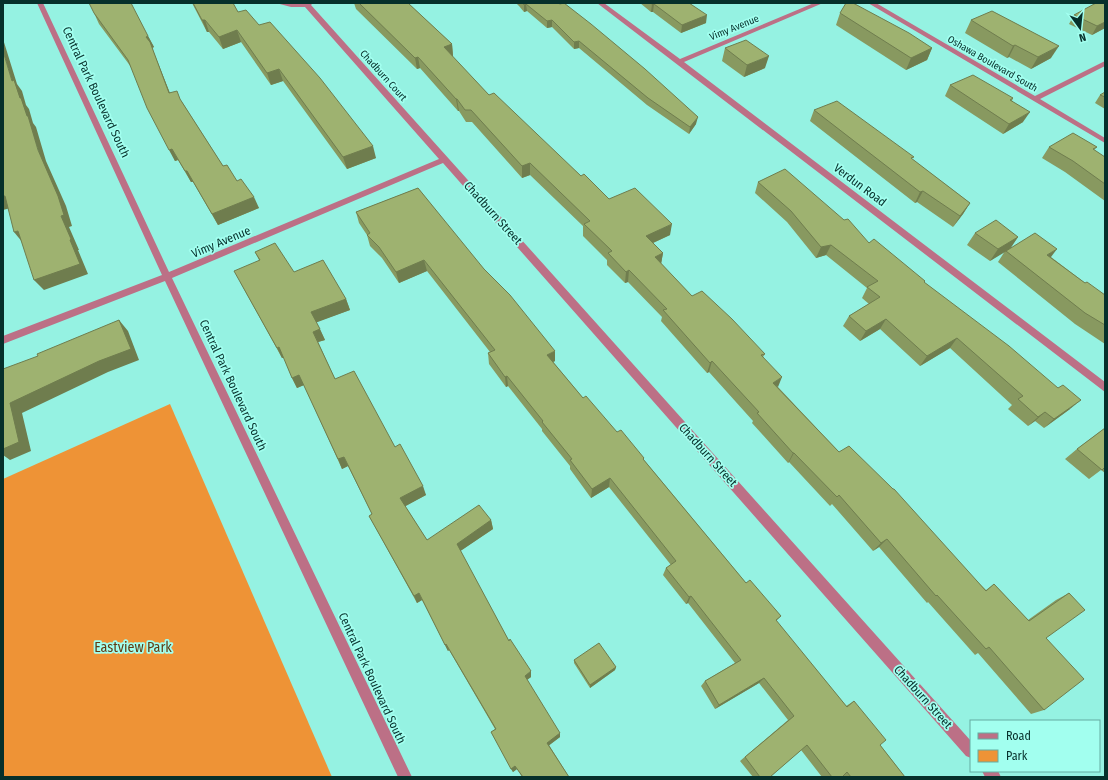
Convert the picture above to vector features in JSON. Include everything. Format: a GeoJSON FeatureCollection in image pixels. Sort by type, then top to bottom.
{"type":"FeatureCollection","features":[{"type":"Feature","properties":{"kind":"street","name":"Central Park Boulevard South"},"geometry":{"type":"LineString","coordinates":[[40,3],[167,277],[405,777]]}},
{"type":"Feature","properties":{"kind":"street","name":"Chadburn Court"},"geometry":{"type":"LineString","coordinates":[[279,3],[292,5],[308,4],[445,159]]}},
{"type":"Feature","properties":{"kind":"street","name":"Verdun Road"},"geometry":{"type":"LineString","coordinates":[[600,3],[1105,388]]}},
{"type":"Feature","properties":{"kind":"street","name":"Vimy Avenue"},"geometry":{"type":"LineString","coordinates":[[679,62],[820,3]]}},
{"type":"Feature","properties":{"kind":"street","name":"Oshawa Boulevard South"},"geometry":{"type":"LineString","coordinates":[[871,3],[1105,141]]}},
{"type":"Feature","properties":{"kind":"street"},"geometry":{"type":"LineString","coordinates":[[1035,99],[1105,63]]}},
{"type":"Feature","properties":{"kind":"street","name":"Vimy Avenue"},"geometry":{"type":"LineString","coordinates":[[3,340],[167,277],[445,159]]}},
{"type":"Feature","properties":{"kind":"street","name":"Chadburn Street"},"geometry":{"type":"LineString","coordinates":[[445,159],[970,750]]}},
{"type":"Feature","properties":{"kind":"green space","name":"Eastview Park"},"geometry":{"type":"Polygon","coordinates":[[[170,404],[332,777],[3,777],[3,479],[170,404]]]}},
{"type":"Feature","properties":{"kind":"building"},"geometry":{"type":"Polygon","coordinates":[[[89,3],[131,3],[148,36],[146,37],[150,42],[169,93],[177,91],[180,99],[223,166],[227,165],[237,181],[241,179],[254,197],[212,214],[187,171],[185,171],[172,149],[169,150],[147,108],[128,60],[94,13],[89,3]]]}},
{"type":"Feature","properties":{"kind":"building"},"geometry":{"type":"Polygon","coordinates":[[[193,3],[233,3],[238,12],[246,10],[259,25],[270,22],[320,78],[373,146],[343,157],[279,69],[267,73],[237,30],[219,37],[205,20],[202,20],[193,3]]]}},
{"type":"Feature","properties":{"kind":"building"},"geometry":{"type":"Polygon","coordinates":[[[359,3],[408,3],[452,44],[444,47],[489,95],[494,93],[581,176],[584,174],[609,199],[635,188],[672,224],[646,236],[663,253],[655,257],[692,296],[702,291],[732,319],[765,354],[761,355],[782,377],[773,383],[839,452],[849,446],[894,489],[986,591],[994,584],[1029,621],[1069,593],[1085,610],[1046,638],[1084,679],[1044,710],[989,647],[986,649],[937,595],[936,596],[887,539],[881,543],[839,495],[837,497],[793,453],[757,413],[759,412],[712,361],[710,363],[663,310],[667,309],[629,270],[626,272],[608,253],[612,251],[584,224],[590,221],[530,163],[522,166],[471,110],[465,110],[457,99],[418,57],[415,58],[359,3]]]}},
{"type":"Feature","properties":{"kind":"building"},"geometry":{"type":"Polygon","coordinates":[[[523,3],[564,3],[645,69],[698,117],[690,127],[648,98],[579,41],[574,42],[552,20],[547,21],[523,3]]]}},
{"type":"Feature","properties":{"kind":"building"},"geometry":{"type":"Polygon","coordinates":[[[650,3],[689,3],[707,15],[682,25],[654,4],[650,3]]]}},
{"type":"Feature","properties":{"kind":"building"},"geometry":{"type":"Polygon","coordinates":[[[846,3],[853,3],[909,33],[932,48],[911,58],[840,13],[846,3]]]}},
{"type":"Feature","properties":{"kind":"building"},"geometry":{"type":"Polygon","coordinates":[[[1096,3],[1105,3],[1105,22],[1097,26],[1074,15],[1096,3]]]}},
{"type":"Feature","properties":{"kind":"building"},"geometry":{"type":"Polygon","coordinates":[[[992,11],[1059,46],[1038,57],[1015,45],[1013,46],[971,20],[992,11]]]}},
{"type":"Feature","properties":{"kind":"building"},"geometry":{"type":"Polygon","coordinates":[[[746,40],[769,56],[747,65],[725,48],[746,40]]]}},
{"type":"Feature","properties":{"kind":"building"},"geometry":{"type":"Polygon","coordinates":[[[3,51],[12,81],[14,80],[28,116],[38,150],[58,196],[64,215],[61,216],[80,264],[34,280],[18,231],[14,232],[5,196],[3,196],[3,51]]]}},
{"type":"Feature","properties":{"kind":"building"},"geometry":{"type":"Polygon","coordinates":[[[973,75],[1013,98],[1010,100],[1030,112],[1009,124],[950,85],[973,75]]]}},
{"type":"Feature","properties":{"kind":"building"},"geometry":{"type":"Polygon","coordinates":[[[1105,92],[1105,97],[1100,95],[1105,92]]]}},
{"type":"Feature","properties":{"kind":"building"},"geometry":{"type":"Polygon","coordinates":[[[837,101],[914,157],[911,158],[970,203],[960,216],[923,191],[920,192],[814,110],[837,101]]]}},
{"type":"Feature","properties":{"kind":"building"},"geometry":{"type":"Polygon","coordinates":[[[1073,133],[1097,147],[1093,149],[1105,157],[1105,184],[1073,161],[1049,147],[1073,133]]]}},
{"type":"Feature","properties":{"kind":"building"},"geometry":{"type":"Polygon","coordinates":[[[785,169],[844,220],[848,219],[869,243],[874,239],[925,281],[924,282],[1009,346],[1058,388],[1063,385],[1081,400],[1054,419],[1045,412],[1038,417],[1018,399],[1023,396],[957,338],[927,356],[886,319],[866,331],[849,316],[880,297],[867,287],[878,281],[831,245],[821,247],[791,211],[758,182],[785,169]]]}},
{"type":"Feature","properties":{"kind":"building"},"geometry":{"type":"Polygon","coordinates":[[[418,188],[484,269],[510,295],[555,351],[547,355],[583,398],[586,396],[617,432],[621,430],[644,458],[643,459],[746,583],[750,580],[781,616],[776,620],[847,707],[854,701],[886,740],[880,745],[905,777],[851,777],[847,772],[842,777],[832,777],[807,745],[770,777],[760,777],[745,757],[794,716],[764,678],[719,705],[705,681],[741,660],[691,596],[689,597],[666,568],[676,561],[610,478],[592,489],[570,460],[572,459],[542,422],[543,421],[507,376],[505,377],[488,353],[495,350],[424,260],[396,272],[379,247],[367,235],[370,233],[356,212],[418,188]]]}},
{"type":"Feature","properties":{"kind":"building"},"geometry":{"type":"Polygon","coordinates":[[[996,220],[1018,237],[998,249],[975,233],[996,220]]]}},
{"type":"Feature","properties":{"kind":"building"},"geometry":{"type":"Polygon","coordinates":[[[1035,233],[1057,249],[1047,255],[1085,283],[1087,282],[1105,295],[1105,325],[1085,313],[1006,251],[1035,233]]]}},
{"type":"Feature","properties":{"kind":"building"},"geometry":{"type":"Polygon","coordinates":[[[275,243],[294,272],[323,260],[346,299],[311,312],[320,329],[313,332],[335,379],[354,371],[395,447],[400,444],[423,486],[400,498],[427,540],[479,505],[491,520],[457,544],[509,641],[510,639],[531,671],[525,676],[560,733],[547,743],[569,777],[523,777],[515,766],[511,769],[491,732],[496,729],[446,644],[445,645],[419,593],[414,596],[369,516],[372,514],[344,457],[338,459],[299,375],[292,378],[279,347],[277,348],[234,271],[260,260],[255,252],[275,243]]]}},
{"type":"Feature","properties":{"kind":"building"},"geometry":{"type":"Polygon","coordinates":[[[119,320],[131,349],[99,361],[10,403],[19,442],[3,449],[3,369],[38,356],[37,354],[119,320]]]}},
{"type":"Feature","properties":{"kind":"building"},"geometry":{"type":"Polygon","coordinates":[[[1105,428],[1105,467],[1102,470],[1077,449],[1105,428]]]}},
{"type":"Feature","properties":{"kind":"building"},"geometry":{"type":"Polygon","coordinates":[[[599,643],[616,667],[590,685],[574,660],[599,643]]]}}]}
